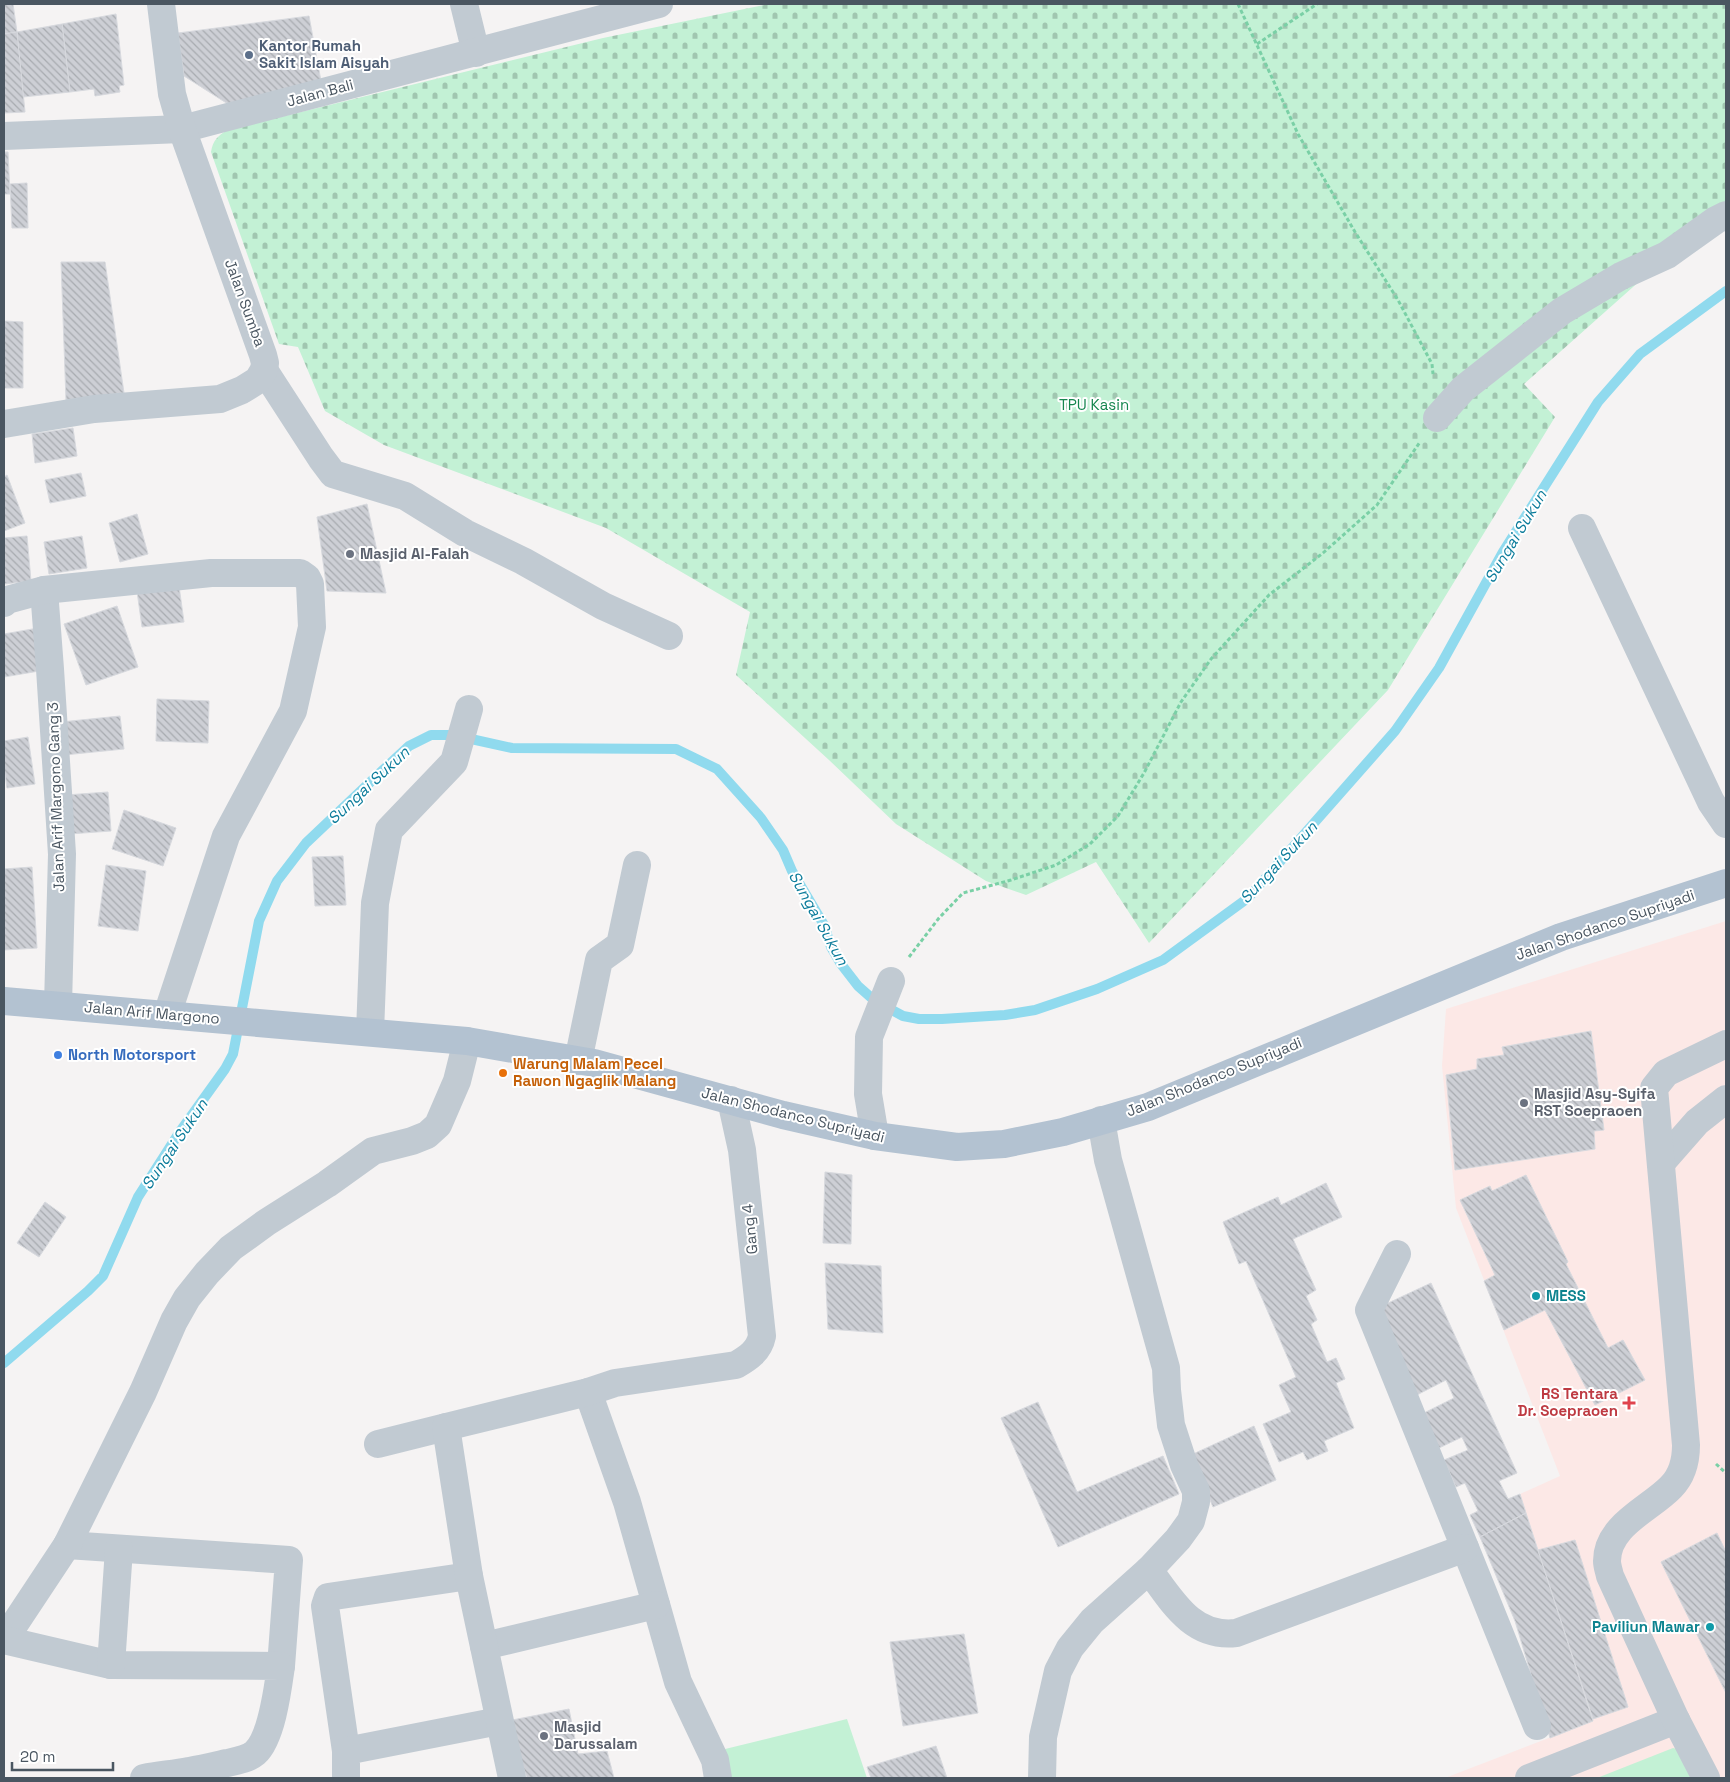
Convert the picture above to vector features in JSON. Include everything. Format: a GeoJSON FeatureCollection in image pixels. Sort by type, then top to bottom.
{"type":"FeatureCollection","features":[{"type":"Feature","properties":{"kind":"main road","name":"Jalan Shodanco Supriyadi"},"geometry":{"type":"LineString","coordinates":[[299,1026],[467,1042],[594,1063],[782,1115],[875,1136],[957,1147],[1004,1144],[1063,1132],[1148,1106],[1561,937],[1726,883]]}},
{"type":"Feature","properties":{"kind":"main road","name":"Jalan Arif Margono"},"geometry":{"type":"LineString","coordinates":[[4,1001],[299,1026]]}},
{"type":"Feature","properties":{"kind":"street","name":"Jalan Sumba"},"geometry":{"type":"LineString","coordinates":[[161,4],[172,94],[182,129],[263,355],[264,370]]}},
{"type":"Feature","properties":{"kind":"street"},"geometry":{"type":"LineString","coordinates":[[464,4],[476,53]]}},
{"type":"Feature","properties":{"kind":"street","name":"Jalan Bali"},"geometry":{"type":"LineString","coordinates":[[4,136],[182,129],[659,4]]}},
{"type":"Feature","properties":{"kind":"street"},"geometry":{"type":"LineString","coordinates":[[1437,418],[1463,389],[1562,311],[1621,276],[1667,255],[1726,215]]}},
{"type":"Feature","properties":{"kind":"street"},"geometry":{"type":"LineString","coordinates":[[4,424],[94,409],[220,399],[253,385],[264,370]]}},
{"type":"Feature","properties":{"kind":"street"},"geometry":{"type":"LineString","coordinates":[[264,370],[333,474],[405,496],[465,533],[523,561],[603,606],[669,636]]}},
{"type":"Feature","properties":{"kind":"street"},"geometry":{"type":"LineString","coordinates":[[1582,528],[1711,802],[1726,824]]}},
{"type":"Feature","properties":{"kind":"street"},"geometry":{"type":"LineString","coordinates":[[4,603],[7,600],[44,590],[211,573],[300,573],[307,578],[310,584],[312,627],[293,712],[226,836],[167,1014]]}},
{"type":"Feature","properties":{"kind":"street","name":"Jalan Arif Margono Gang 3"},"geometry":{"type":"LineString","coordinates":[[44,590],[62,854],[58,1005]]}},
{"type":"Feature","properties":{"kind":"street"},"geometry":{"type":"LineString","coordinates":[[370,1032],[376,903],[389,830],[454,762],[469,708]]}},
{"type":"Feature","properties":{"kind":"street"},"geometry":{"type":"LineString","coordinates":[[578,1061],[599,960],[620,944],[637,865]]}},
{"type":"Feature","properties":{"kind":"street"},"geometry":{"type":"LineString","coordinates":[[875,1136],[868,1094],[869,1037],[891,981]]}},
{"type":"Feature","properties":{"kind":"street"},"geometry":{"type":"LineString","coordinates":[[281,1666],[111,1665],[4,1640],[67,1545],[143,1392],[174,1321],[187,1298],[207,1273],[231,1248],[373,1151],[427,1135],[438,1125],[457,1081],[467,1042]]}},
{"type":"Feature","properties":{"kind":"street"},"geometry":{"type":"LineString","coordinates":[[1706,1778],[1676,1720],[1610,1576],[1606,1562],[1608,1552],[1618,1530],[1671,1487],[1686,1458],[1654,1088],[1666,1073],[1726,1044]]}},
{"type":"Feature","properties":{"kind":"street","name":"Gang 4"},"geometry":{"type":"LineString","coordinates":[[588,1392],[615,1383],[736,1365],[760,1346],[762,1336],[742,1150],[732,1100]]}},
{"type":"Feature","properties":{"kind":"street"},"geometry":{"type":"LineString","coordinates":[[1661,1162],[1697,1122],[1726,1100]]}},
{"type":"Feature","properties":{"kind":"street"},"geometry":{"type":"LineString","coordinates":[[1042,1778],[1043,1737],[1058,1671],[1070,1648],[1092,1621],[1149,1570],[1178,1539],[1191,1521],[1196,1502],[1196,1491],[1184,1465],[1171,1425],[1166,1368],[1108,1160],[1101,1120]]}},
{"type":"Feature","properties":{"kind":"street"},"geometry":{"type":"LineString","coordinates":[[1397,1254],[1370,1310],[1537,1726]]}},
{"type":"Feature","properties":{"kind":"street"},"geometry":{"type":"LineString","coordinates":[[378,1444],[588,1392],[627,1502],[678,1682],[715,1760],[718,1778]]}},
{"type":"Feature","properties":{"kind":"street"},"geometry":{"type":"LineString","coordinates":[[446,1427],[469,1576],[512,1778]]}},
{"type":"Feature","properties":{"kind":"street"},"geometry":{"type":"LineString","coordinates":[[67,1545],[289,1560],[278,1692],[272,1719],[262,1744],[256,1752],[246,1758],[188,1772],[144,1778]]}},
{"type":"Feature","properties":{"kind":"street"},"geometry":{"type":"LineString","coordinates":[[1149,1570],[1182,1614],[1203,1628],[1222,1634],[1236,1633],[1465,1548]]}},
{"type":"Feature","properties":{"kind":"street"},"geometry":{"type":"LineString","coordinates":[[111,1665],[119,1549]]}},
{"type":"Feature","properties":{"kind":"street"},"geometry":{"type":"LineString","coordinates":[[346,1778],[346,1751],[324,1606],[326,1601],[328,1598],[469,1576]]}},
{"type":"Feature","properties":{"kind":"street"},"geometry":{"type":"LineString","coordinates":[[484,1646],[656,1605]]}},
{"type":"Feature","properties":{"kind":"street"},"geometry":{"type":"LineString","coordinates":[[1529,1778],[1676,1720]]}},
{"type":"Feature","properties":{"kind":"street"},"geometry":{"type":"LineString","coordinates":[[346,1751],[499,1721]]}},
{"type":"Feature","properties":{"kind":"path"},"geometry":{"type":"LineString","coordinates":[[891,981],[938,918],[963,893],[1056,865],[1090,844],[1118,816],[1144,773],[1181,702],[1211,659],[1269,595],[1323,553],[1377,505],[1437,418],[1432,364],[1398,300],[1355,232],[1298,134],[1238,4]]}},
{"type":"Feature","properties":{"kind":"path"},"geometry":{"type":"LineString","coordinates":[[1257,44],[1318,4]]}},
{"type":"Feature","properties":{"kind":"shaded area","name":"RS Tentara Dr. Soepraoen"},"geometry":{"type":"Polygon","coordinates":[[[1726,921],[1726,1778],[1445,1778],[1593,1721],[1520,1494],[1560,1476],[1456,1208],[1442,1066],[1446,1009],[1726,921]]]}},
{"type":"Feature","properties":{"kind":"green space","name":"TPU Kasin"},"geometry":{"type":"Polygon","coordinates":[[[769,4],[1726,4],[1726,213],[1651,271],[1524,384],[1555,417],[1388,690],[1149,943],[1096,862],[1026,895],[986,881],[896,824],[736,675],[750,612],[606,528],[384,445],[325,411],[298,347],[279,344],[211,152],[215,141],[224,132],[603,38],[769,4]]]}},
{"type":"Feature","properties":{"kind":"green space"},"geometry":{"type":"Polygon","coordinates":[[[847,1719],[867,1778],[727,1778],[717,1751],[847,1719]]]}},
{"type":"Feature","properties":{"kind":"green space"},"geometry":{"type":"Polygon","coordinates":[[[1673,1748],[1677,1749],[1695,1778],[1597,1778],[1673,1748]]]}},
{"type":"Feature","properties":{"kind":"building"},"geometry":{"type":"Polygon","coordinates":[[[4,4],[13,4],[17,32],[4,34],[4,4]]]}},
{"type":"Feature","properties":{"kind":"building"},"geometry":{"type":"Polygon","coordinates":[[[116,14],[124,85],[119,86],[120,92],[95,96],[94,89],[70,92],[62,24],[116,14]]]}},
{"type":"Feature","properties":{"kind":"building","name":"Kantor Rumah Sakit Islam Aisyah"},"geometry":{"type":"Polygon","coordinates":[[[309,16],[321,81],[228,104],[184,76],[178,33],[309,16]]]}},
{"type":"Feature","properties":{"kind":"building"},"geometry":{"type":"Polygon","coordinates":[[[62,24],[70,92],[23,97],[17,32],[62,24]]]}},
{"type":"Feature","properties":{"kind":"building"},"geometry":{"type":"Polygon","coordinates":[[[17,32],[25,112],[4,113],[4,34],[17,32]]]}},
{"type":"Feature","properties":{"kind":"building"},"geometry":{"type":"Polygon","coordinates":[[[4,152],[8,152],[10,194],[4,194],[4,152]]]}},
{"type":"Feature","properties":{"kind":"building"},"geometry":{"type":"Polygon","coordinates":[[[27,183],[28,228],[12,228],[10,184],[27,183]]]}},
{"type":"Feature","properties":{"kind":"building"},"geometry":{"type":"Polygon","coordinates":[[[61,262],[105,262],[124,393],[66,400],[61,262]]]}},
{"type":"Feature","properties":{"kind":"building"},"geometry":{"type":"Polygon","coordinates":[[[4,321],[23,322],[23,388],[4,388],[4,321]]]}},
{"type":"Feature","properties":{"kind":"building"},"geometry":{"type":"Polygon","coordinates":[[[73,428],[77,456],[35,463],[32,434],[73,428]]]}},
{"type":"Feature","properties":{"kind":"building"},"geometry":{"type":"Polygon","coordinates":[[[81,473],[86,496],[50,503],[45,480],[81,473]]]}},
{"type":"Feature","properties":{"kind":"building"},"geometry":{"type":"Polygon","coordinates":[[[7,475],[25,523],[4,531],[4,477],[7,475]]]}},
{"type":"Feature","properties":{"kind":"building","name":"Masjid Al-Falah"},"geometry":{"type":"Polygon","coordinates":[[[367,504],[386,593],[327,591],[317,517],[367,504]]]}},
{"type":"Feature","properties":{"kind":"building"},"geometry":{"type":"Polygon","coordinates":[[[137,514],[148,554],[120,562],[109,523],[137,514]]]}},
{"type":"Feature","properties":{"kind":"building"},"geometry":{"type":"Polygon","coordinates":[[[27,536],[31,581],[4,584],[4,538],[27,536]]]}},
{"type":"Feature","properties":{"kind":"building"},"geometry":{"type":"Polygon","coordinates":[[[82,536],[87,568],[49,574],[44,542],[82,536]]]}},
{"type":"Feature","properties":{"kind":"building"},"geometry":{"type":"Polygon","coordinates":[[[178,579],[184,622],[142,627],[136,584],[178,579]]]}},
{"type":"Feature","properties":{"kind":"building"},"geometry":{"type":"Polygon","coordinates":[[[117,606],[138,667],[86,685],[64,624],[117,606]]]}},
{"type":"Feature","properties":{"kind":"building"},"geometry":{"type":"Polygon","coordinates":[[[38,628],[45,670],[4,677],[4,634],[38,628]]]}},
{"type":"Feature","properties":{"kind":"building"},"geometry":{"type":"Polygon","coordinates":[[[157,699],[209,701],[208,743],[156,741],[157,699]]]}},
{"type":"Feature","properties":{"kind":"building"},"geometry":{"type":"Polygon","coordinates":[[[120,716],[124,749],[64,755],[61,722],[120,716]]]}},
{"type":"Feature","properties":{"kind":"building"},"geometry":{"type":"Polygon","coordinates":[[[28,737],[35,784],[7,788],[4,767],[4,741],[28,737]]]}},
{"type":"Feature","properties":{"kind":"building"},"geometry":{"type":"Polygon","coordinates":[[[108,792],[111,831],[69,834],[66,795],[108,792]]]}},
{"type":"Feature","properties":{"kind":"building"},"geometry":{"type":"Polygon","coordinates":[[[124,810],[176,828],[163,866],[112,849],[124,810]]]}},
{"type":"Feature","properties":{"kind":"building"},"geometry":{"type":"Polygon","coordinates":[[[343,856],[346,905],[315,906],[312,857],[343,856]]]}},
{"type":"Feature","properties":{"kind":"building"},"geometry":{"type":"Polygon","coordinates":[[[106,865],[146,871],[138,931],[98,926],[106,865]]]}},
{"type":"Feature","properties":{"kind":"building"},"geometry":{"type":"Polygon","coordinates":[[[32,867],[37,948],[4,950],[4,869],[32,867]]]}},
{"type":"Feature","properties":{"kind":"building","name":"Masjid Asy-Syifa RST Soepraoen"},"geometry":{"type":"Polygon","coordinates":[[[1591,1031],[1604,1130],[1594,1131],[1595,1149],[1455,1170],[1446,1075],[1477,1069],[1477,1059],[1504,1055],[1502,1047],[1591,1031]]]}},
{"type":"Feature","properties":{"kind":"building"},"geometry":{"type":"Polygon","coordinates":[[[825,1172],[852,1175],[851,1244],[823,1243],[825,1172]]]}},
{"type":"Feature","properties":{"kind":"building","name":"MESS"},"geometry":{"type":"Polygon","coordinates":[[[1526,1175],[1568,1262],[1566,1264],[1608,1348],[1623,1340],[1645,1380],[1595,1405],[1545,1310],[1504,1330],[1484,1281],[1495,1275],[1460,1200],[1490,1186],[1492,1191],[1526,1175]]]}},
{"type":"Feature","properties":{"kind":"building"},"geometry":{"type":"Polygon","coordinates":[[[1326,1183],[1342,1217],[1293,1239],[1316,1290],[1306,1296],[1317,1320],[1311,1324],[1327,1362],[1336,1358],[1345,1379],[1336,1383],[1354,1428],[1324,1441],[1328,1451],[1307,1460],[1303,1452],[1279,1462],[1263,1424],[1291,1412],[1279,1385],[1296,1377],[1246,1261],[1239,1264],[1223,1222],[1278,1197],[1281,1205],[1326,1183]]]}},
{"type":"Feature","properties":{"kind":"building"},"geometry":{"type":"Polygon","coordinates":[[[45,1202],[66,1217],[39,1257],[17,1243],[45,1202]]]}},
{"type":"Feature","properties":{"kind":"building"},"geometry":{"type":"Polygon","coordinates":[[[825,1263],[881,1266],[883,1333],[828,1329],[825,1263]]]}},
{"type":"Feature","properties":{"kind":"building"},"geometry":{"type":"Polygon","coordinates":[[[1431,1283],[1517,1473],[1499,1481],[1508,1499],[1520,1494],[1526,1513],[1480,1537],[1470,1515],[1478,1511],[1465,1483],[1456,1487],[1444,1460],[1468,1450],[1462,1437],[1439,1448],[1424,1413],[1454,1398],[1446,1380],[1411,1398],[1371,1311],[1431,1283]]]}},
{"type":"Feature","properties":{"kind":"building"},"geometry":{"type":"Polygon","coordinates":[[[1038,1402],[1077,1492],[1163,1456],[1179,1494],[1058,1547],[1001,1418],[1038,1402]]]}},
{"type":"Feature","properties":{"kind":"building"},"geometry":{"type":"Polygon","coordinates":[[[1254,1426],[1276,1480],[1213,1507],[1191,1455],[1254,1426]]]}},
{"type":"Feature","properties":{"kind":"building"},"geometry":{"type":"Polygon","coordinates":[[[1526,1513],[1593,1721],[1550,1738],[1515,1621],[1480,1537],[1526,1513]]]}},
{"type":"Feature","properties":{"kind":"building","name":"Paviliun Mawar"},"geometry":{"type":"Polygon","coordinates":[[[1717,1533],[1726,1552],[1726,1693],[1661,1562],[1717,1533]]]}},
{"type":"Feature","properties":{"kind":"building"},"geometry":{"type":"Polygon","coordinates":[[[1575,1540],[1628,1707],[1593,1719],[1538,1550],[1575,1540]]]}},
{"type":"Feature","properties":{"kind":"building"},"geometry":{"type":"Polygon","coordinates":[[[964,1634],[978,1713],[903,1726],[890,1642],[964,1634]]]}},
{"type":"Feature","properties":{"kind":"building","name":"Masjid Darussalam"},"geometry":{"type":"Polygon","coordinates":[[[569,1709],[578,1754],[607,1751],[614,1778],[527,1778],[507,1721],[569,1709]]]}},
{"type":"Feature","properties":{"kind":"building"},"geometry":{"type":"Polygon","coordinates":[[[936,1746],[947,1778],[871,1778],[867,1767],[936,1746]]]}},
{"type":"Feature","properties":{"kind":"waterway","name":"Sungai Sukun"},"geometry":{"type":"LineString","coordinates":[[4,1363],[103,1276],[138,1197],[179,1133],[225,1069],[233,1054],[259,921],[277,881],[306,843],[409,746],[431,735],[453,735],[512,748],[676,749],[717,769],[761,818],[783,850],[792,871],[824,925],[831,947],[841,964],[858,986],[875,1001],[903,1016],[919,1019],[942,1019],[1005,1015],[1035,1010],[1097,989],[1163,960],[1248,898],[1395,731],[1439,668],[1503,552],[1598,402],[1640,354],[1726,291]]}},
{"type":"Feature","properties":{"kind":"place","name":"Kantor Rumah Sakit Islam Aisyah"},"geometry":{"type":"Point","coordinates":[249,55]}},
{"type":"Feature","properties":{"kind":"place","name":"Masjid Al-Falah"},"geometry":{"type":"Point","coordinates":[350,554]}},
{"type":"Feature","properties":{"kind":"place","name":"North Motorsport"},"geometry":{"type":"Point","coordinates":[58,1055]}},
{"type":"Feature","properties":{"kind":"place","name":"Warung Malam Pecel Rawon Ngaglik Malang"},"geometry":{"type":"Point","coordinates":[503,1073]}},
{"type":"Feature","properties":{"kind":"place","name":"Masjid Asy-Syifa RST Soepraoen"},"geometry":{"type":"Point","coordinates":[1524,1103]}},
{"type":"Feature","properties":{"kind":"place","name":"MESS"},"geometry":{"type":"Point","coordinates":[1536,1296]}},
{"type":"Feature","properties":{"kind":"place","name":"RS Tentara Dr. Soepraoen"},"geometry":{"type":"Point","coordinates":[1629,1403]}},
{"type":"Feature","properties":{"kind":"place","name":"Paviliun Mawar"},"geometry":{"type":"Point","coordinates":[1710,1627]}},
{"type":"Feature","properties":{"kind":"place","name":"Masjid Darussalam"},"geometry":{"type":"Point","coordinates":[544,1736]}}]}
